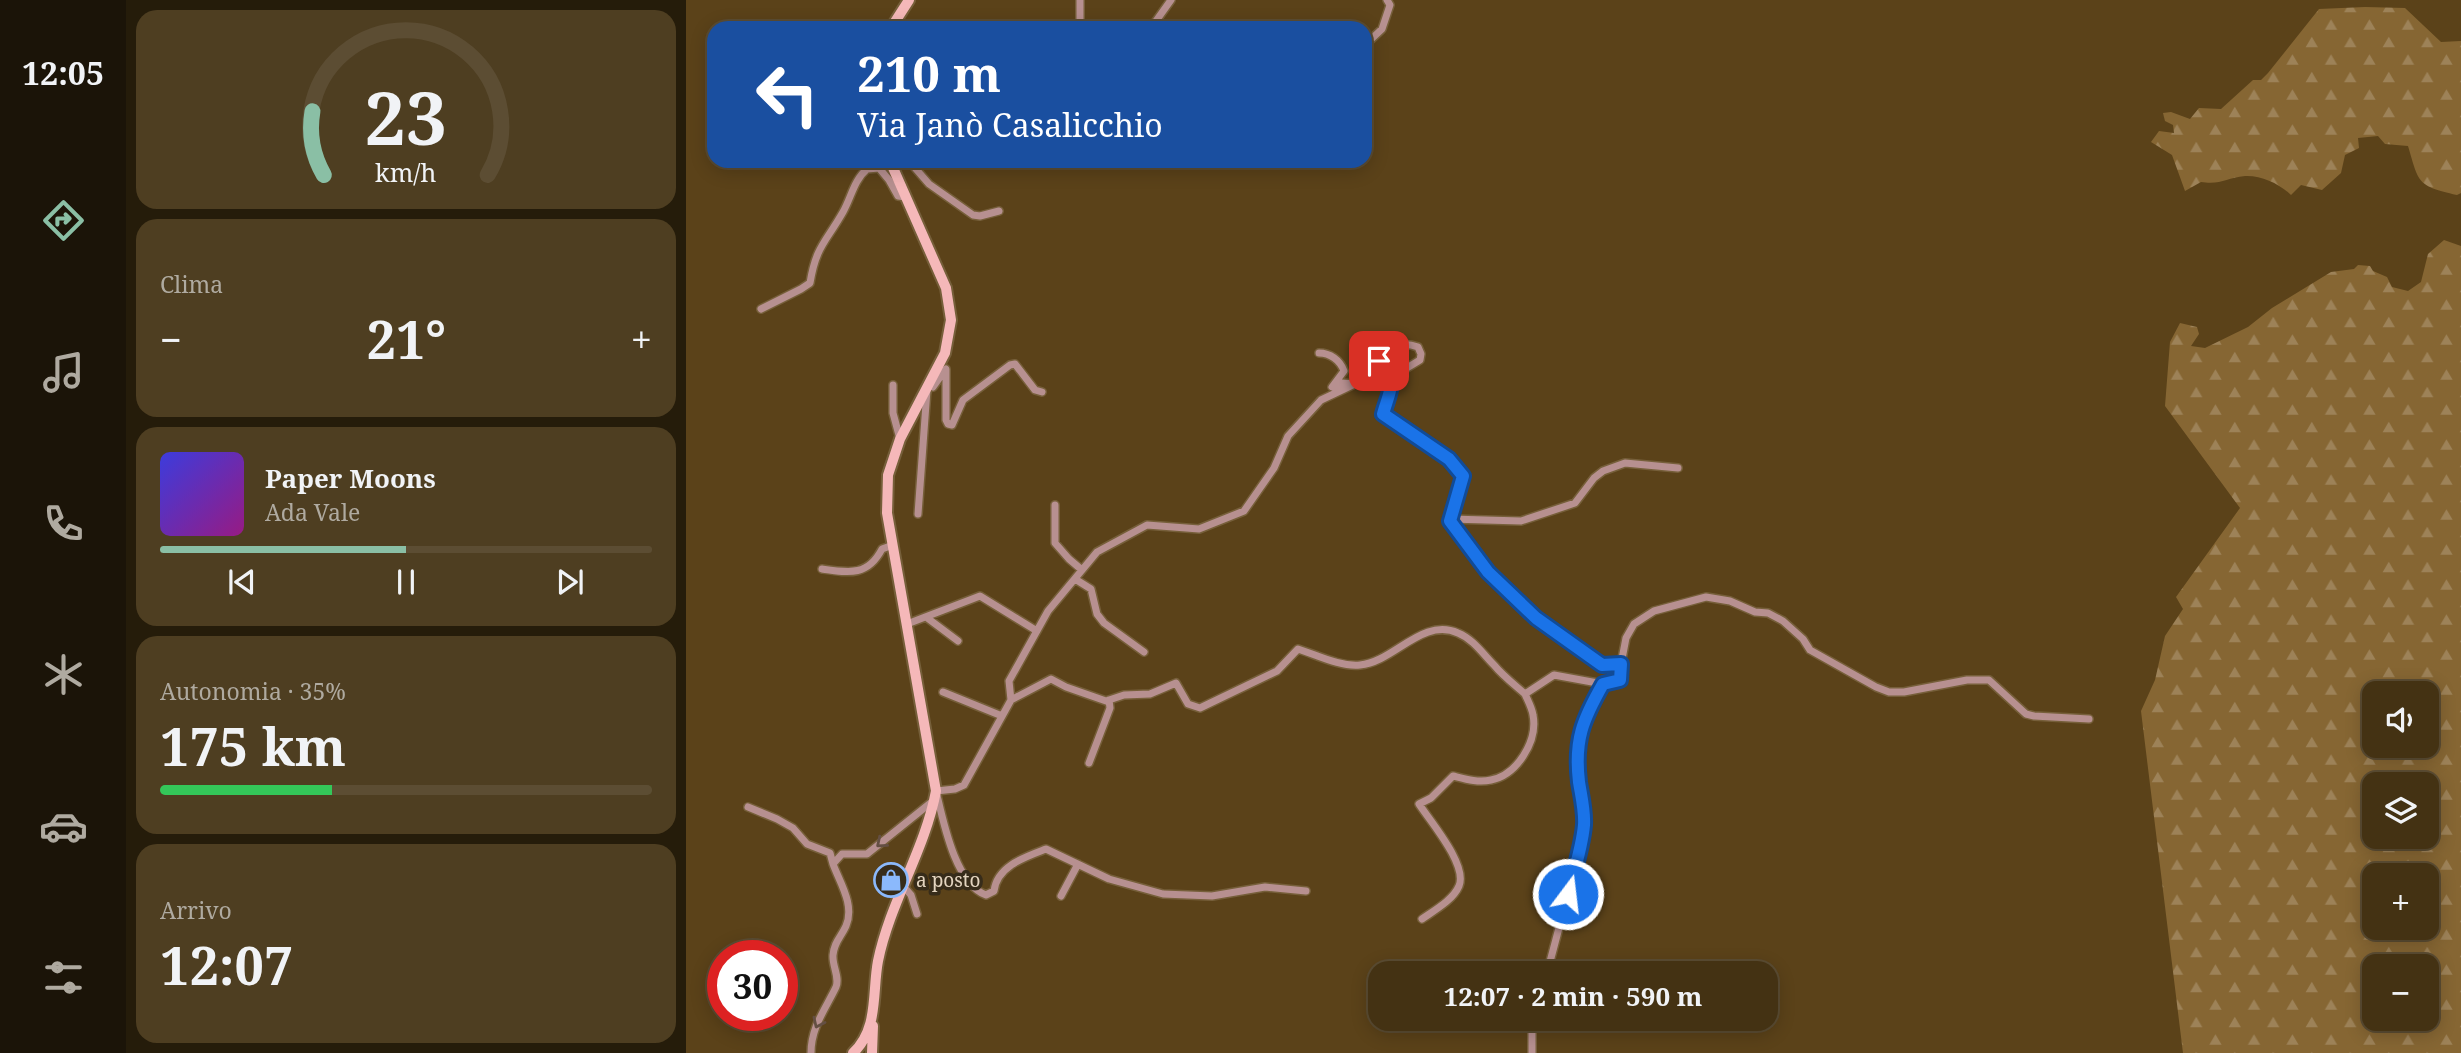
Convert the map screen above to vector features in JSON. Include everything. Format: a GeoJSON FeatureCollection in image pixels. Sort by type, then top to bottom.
{"type":"FeatureCollection","features":[{"type":"Feature","properties":{"kind":"main road"},"geometry":{"type":"LineString","coordinates":[[896,21],[909,0]]}},
{"type":"Feature","properties":{"kind":"main road"},"geometry":{"type":"LineString","coordinates":[[872,1053],[872,1019],[878,962],[887,931],[926,832],[935,796],[887,513],[888,475],[900,439],[945,353],[951,320],[946,288],[893,168]]}},
{"type":"Feature","properties":{"kind":"main road"},"geometry":{"type":"LineString","coordinates":[[858,1050],[872,1019]]}},
{"type":"Feature","properties":{"kind":"street"},"geometry":{"type":"LineString","coordinates":[[1080,0],[1080,21]]}},
{"type":"Feature","properties":{"kind":"street"},"geometry":{"type":"LineString","coordinates":[[1156,21],[1171,0]]}},
{"type":"Feature","properties":{"kind":"street"},"geometry":{"type":"LineString","coordinates":[[1372,38],[1382,29],[1390,5],[1387,0]]}},
{"type":"Feature","properties":{"kind":"street"},"geometry":{"type":"LineString","coordinates":[[761,309],[802,289],[810,282],[814,258],[821,244],[843,211],[851,191],[867,169],[879,168],[898,196],[906,197]]}},
{"type":"Feature","properties":{"kind":"street"},"geometry":{"type":"LineString","coordinates":[[915,168],[929,184],[973,215],[999,211]]}},
{"type":"Feature","properties":{"kind":"street"},"geometry":{"type":"LineString","coordinates":[[1375,365],[1385,350],[1403,344],[1418,347],[1420,360],[1392,377]]}},
{"type":"Feature","properties":{"kind":"street"},"geometry":{"type":"LineString","coordinates":[[1319,353],[1334,357],[1342,365],[1344,371],[1332,387],[1342,383],[1355,384]]}},
{"type":"Feature","properties":{"kind":"street"},"geometry":{"type":"LineString","coordinates":[[1011,700],[1009,681],[1048,611],[1097,552],[1147,525],[1199,529],[1244,511],[1274,468],[1288,436],[1321,400],[1361,381],[1379,361],[1390,369],[1392,377],[1383,414],[1449,459],[1463,476],[1450,519],[1458,534],[1488,572],[1536,618],[1602,665],[1621,664]]}},
{"type":"Feature","properties":{"kind":"street"},"geometry":{"type":"LineString","coordinates":[[918,514],[928,389],[946,369],[946,420],[952,425],[963,400],[1010,365],[1014,364],[1035,390],[1042,392]]}},
{"type":"Feature","properties":{"kind":"street"},"geometry":{"type":"LineString","coordinates":[[893,385],[893,413],[900,439]]}},
{"type":"Feature","properties":{"kind":"street"},"geometry":{"type":"LineString","coordinates":[[1450,519],[1521,521],[1575,503],[1594,478],[1603,471],[1625,463],[1678,468]]}},
{"type":"Feature","properties":{"kind":"street"},"geometry":{"type":"LineString","coordinates":[[1055,505],[1055,543],[1082,570]]}},
{"type":"Feature","properties":{"kind":"street"},"geometry":{"type":"LineString","coordinates":[[822,569],[866,569],[872,566],[882,549],[893,545]]}},
{"type":"Feature","properties":{"kind":"street"},"geometry":{"type":"LineString","coordinates":[[1075,579],[1091,589],[1097,614],[1104,623],[1144,652]]}},
{"type":"Feature","properties":{"kind":"street"},"geometry":{"type":"LineString","coordinates":[[907,624],[980,596],[1037,631]]}},
{"type":"Feature","properties":{"kind":"street"},"geometry":{"type":"LineString","coordinates":[[1525,694],[1554,675],[1603,684],[1620,680],[1626,638],[1634,624],[1654,611],[1706,597],[1730,601],[1755,612],[1768,613],[1783,621],[1803,639],[1810,650],[1889,692],[1904,692],[1967,680],[1989,680],[2026,714],[2088,719]]}},
{"type":"Feature","properties":{"kind":"street"},"geometry":{"type":"LineString","coordinates":[[926,617],[958,641]]}},
{"type":"Feature","properties":{"kind":"street"},"geometry":{"type":"LineString","coordinates":[[833,864],[842,854],[867,853],[935,796],[966,782],[1011,700],[1053,679],[1066,687],[1109,700],[1124,695],[1150,694],[1176,683],[1188,704],[1200,708],[1277,671],[1298,649],[1341,663],[1363,665],[1382,659],[1424,632],[1456,631],[1471,641],[1525,694],[1533,714],[1532,733],[1525,754],[1503,777],[1479,782],[1452,776],[1431,798],[1419,804],[1454,858],[1461,879],[1459,887],[1444,904],[1422,919]]}},
{"type":"Feature","properties":{"kind":"street"},"geometry":{"type":"LineString","coordinates":[[1550,961],[1581,845],[1584,822],[1577,768],[1578,737],[1586,713],[1603,684]]}},
{"type":"Feature","properties":{"kind":"street"},"geometry":{"type":"LineString","coordinates":[[943,692],[1002,716]]}},
{"type":"Feature","properties":{"kind":"street"},"geometry":{"type":"LineString","coordinates":[[1089,763],[1110,708],[1109,700]]}},
{"type":"Feature","properties":{"kind":"street"},"geometry":{"type":"LineString","coordinates":[[935,796],[961,871],[978,892],[986,895],[994,891],[996,880],[1017,859],[1046,849],[1109,879],[1163,894],[1212,896],[1265,887],[1306,891]]}},
{"type":"Feature","properties":{"kind":"street"},"geometry":{"type":"LineString","coordinates":[[748,807],[777,818],[793,828],[807,844],[830,853],[850,909],[846,927],[836,940],[832,957],[838,983],[811,1038],[811,1053]]}},
{"type":"Feature","properties":{"kind":"street"},"geometry":{"type":"LineString","coordinates":[[1061,896],[1078,864]]}},
{"type":"Feature","properties":{"kind":"street"},"geometry":{"type":"LineString","coordinates":[[904,887],[911,895],[916,914]]}},
{"type":"Feature","properties":{"kind":"street"},"geometry":{"type":"LineString","coordinates":[[1532,1031],[1532,1053]]}},
{"type":"Feature","properties":{"kind":"green space"},"geometry":{"type":"Polygon","coordinates":[[[2405,8],[2441,42],[2461,41],[2461,193],[2457,195],[2427,185],[2418,175],[2408,146],[2385,144],[2378,136],[2358,138],[2359,148],[2345,155],[2341,173],[2322,190],[2301,185],[2291,195],[2270,181],[2245,176],[2219,182],[2201,182],[2185,191],[2172,155],[2151,142],[2159,131],[2174,133],[2173,125],[2165,121],[2163,113],[2171,112],[2190,119],[2199,108],[2221,109],[2253,80],[2261,80],[2268,73],[2319,9],[2405,8]]]}},
{"type":"Feature","properties":{"kind":"green space"},"geometry":{"type":"Polygon","coordinates":[[[2444,240],[2461,246],[2461,1053],[2183,1053],[2141,711],[2155,680],[2165,636],[2183,609],[2176,597],[2240,508],[2165,406],[2170,342],[2180,323],[2197,327],[2199,334],[2191,346],[2205,348],[2248,327],[2272,308],[2331,272],[2354,269],[2358,265],[2370,266],[2373,271],[2387,277],[2392,287],[2408,291],[2421,282],[2428,254],[2444,240]]]}},
{"type":"Feature","properties":{"kind":"place","name":"a posto"},"geometry":{"type":"Point","coordinates":[891,880]}},
{"type":"Feature","properties":{"kind":"route"},"geometry":{"type":"LineString","coordinates":[[1379,361],[1390,369],[1392,378],[1383,414],[1449,459],[1463,476],[1450,521],[1488,572],[1536,618],[1602,665],[1621,664],[1620,680],[1603,684],[1586,713],[1578,737],[1577,768],[1584,822],[1568,894]]}}]}
